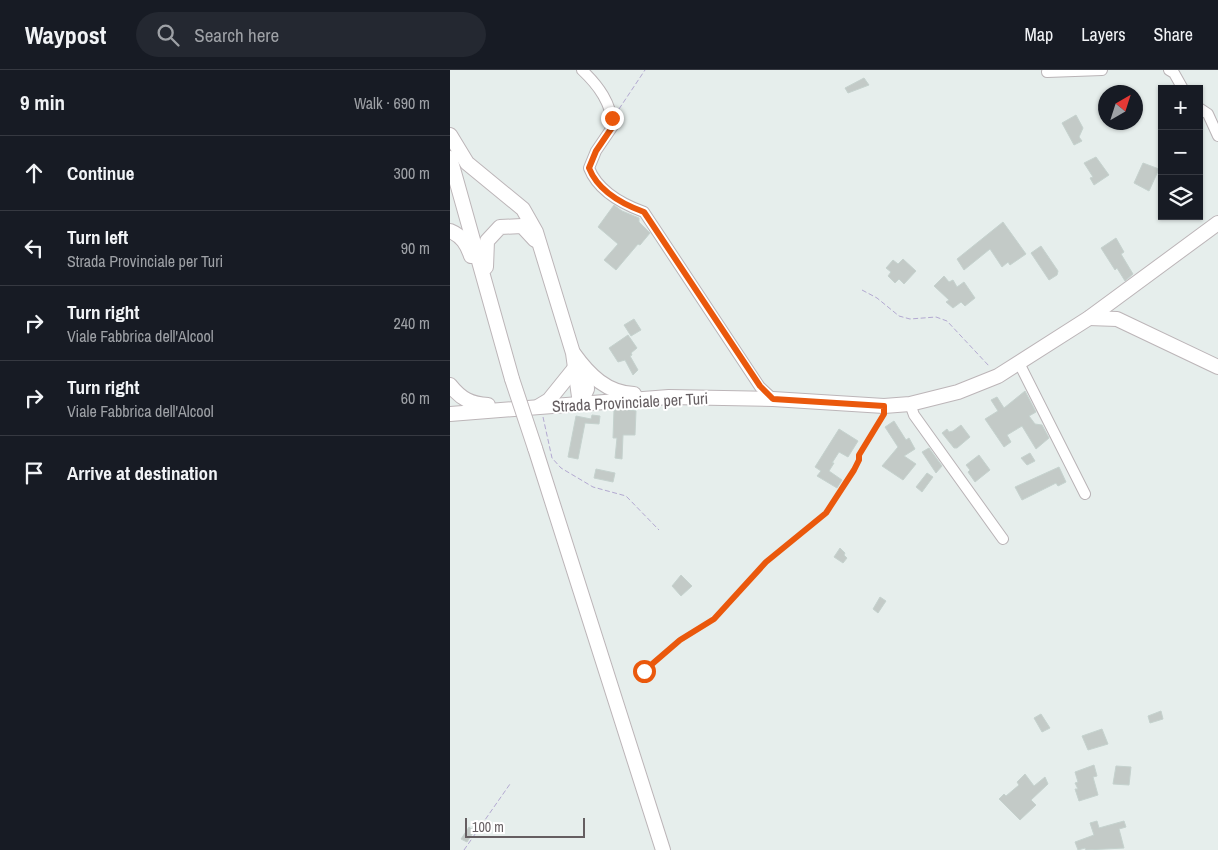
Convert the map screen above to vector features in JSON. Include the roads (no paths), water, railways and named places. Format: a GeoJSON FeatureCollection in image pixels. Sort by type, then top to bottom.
{"type":"FeatureCollection","features":[{"type":"Feature","properties":{"kind":"main road"},"geometry":{"type":"LineString","coordinates":[[450,134],[467,163],[523,208],[536,232],[573,354],[580,370],[580,404]]}},
{"type":"Feature","properties":{"kind":"main road"},"geometry":{"type":"LineString","coordinates":[[450,158],[512,379],[664,850]]}},
{"type":"Feature","properties":{"kind":"main road","name":"Strada Provinciale per Turi"},"geometry":{"type":"LineString","coordinates":[[450,414],[669,397],[773,399],[884,406],[910,404],[958,392],[998,376],[1089,318],[1218,223]]}},
{"type":"Feature","properties":{"kind":"main road"},"geometry":{"type":"LineString","coordinates":[[492,310],[485,263],[485,247],[492,235],[500,227],[522,226],[532,235],[540,247]]}},
{"type":"Feature","properties":{"kind":"main road"},"geometry":{"type":"LineString","coordinates":[[450,231],[459,235],[467,245],[492,310]]}},
{"type":"Feature","properties":{"kind":"main road"},"geometry":{"type":"LineString","coordinates":[[1117,319],[1116,308],[1120,296]]}},
{"type":"Feature","properties":{"kind":"main road"},"geometry":{"type":"LineString","coordinates":[[1089,318],[1117,319],[1218,367]]}},
{"type":"Feature","properties":{"kind":"main road"},"geometry":{"type":"LineString","coordinates":[[580,370],[606,387],[624,394],[669,397]]}},
{"type":"Feature","properties":{"kind":"main road"},"geometry":{"type":"LineString","coordinates":[[450,385],[465,400],[474,404],[535,407],[549,400],[580,370]]}},
{"type":"Feature","properties":{"kind":"street"},"geometry":{"type":"LineString","coordinates":[[582,70],[593,80],[612,109],[613,126],[596,151],[589,168],[594,181],[626,206],[644,212],[760,386],[773,399]]}},
{"type":"Feature","properties":{"kind":"street"},"geometry":{"type":"LineString","coordinates":[[1047,72],[1102,70]]}},
{"type":"Feature","properties":{"kind":"street"},"geometry":{"type":"LineString","coordinates":[[1169,70],[1174,73],[1181,85]]}},
{"type":"Feature","properties":{"kind":"street"},"geometry":{"type":"LineString","coordinates":[[1203,111],[1208,114],[1218,136]]}},
{"type":"Feature","properties":{"kind":"street"},"geometry":{"type":"LineString","coordinates":[[1019,363],[1085,494]]}},
{"type":"Feature","properties":{"kind":"street"},"geometry":{"type":"LineString","coordinates":[[910,404],[914,415],[1003,539]]}}]}
